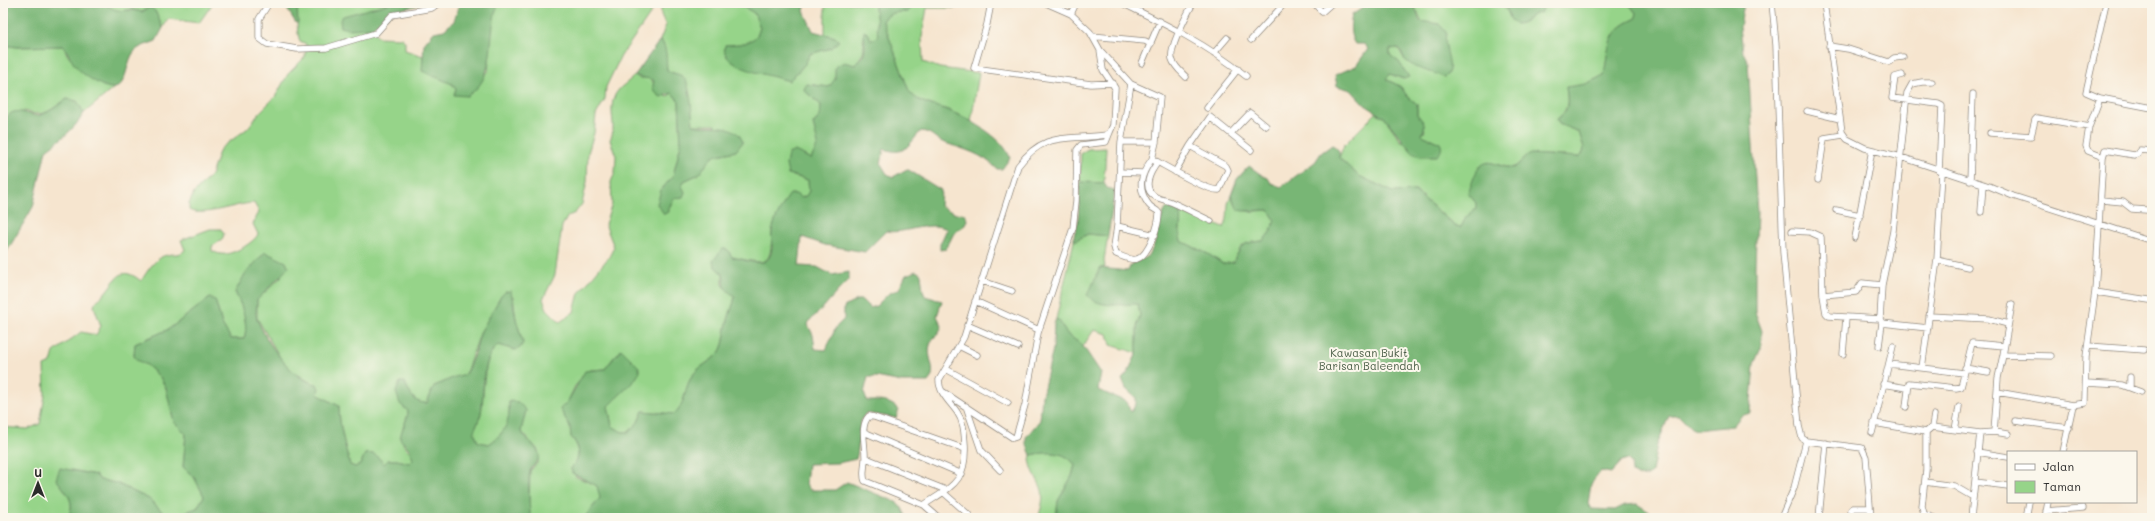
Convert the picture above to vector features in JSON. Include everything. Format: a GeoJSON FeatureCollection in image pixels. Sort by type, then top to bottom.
{"type":"FeatureCollection","features":[{"type":"Feature","properties":{"kind":"street"},"geometry":{"type":"LineString","coordinates":[[269,3],[259,19],[259,38],[267,44],[306,50],[326,48],[376,33],[392,15],[432,8],[439,3]]}},
{"type":"Feature","properties":{"kind":"street"},"geometry":{"type":"LineString","coordinates":[[991,3],[982,44],[974,68],[1091,84],[1112,83]]}},
{"type":"Feature","properties":{"kind":"street"},"geometry":{"type":"LineString","coordinates":[[1046,3],[1070,14],[1090,32],[1100,50],[1131,84],[1160,97],[1156,142],[1152,159],[1142,173],[1141,184],[1147,201],[1159,213],[1155,235],[1143,255],[1138,259],[1128,259],[1116,254],[1115,241],[1121,172],[1121,142],[1131,84]]}},
{"type":"Feature","properties":{"kind":"street"},"geometry":{"type":"LineString","coordinates":[[1070,14],[1076,3]]}},
{"type":"Feature","properties":{"kind":"street"},"geometry":{"type":"LineString","coordinates":[[1122,3],[1180,31],[1238,69],[1246,76]]}},
{"type":"Feature","properties":{"kind":"street"},"geometry":{"type":"LineString","coordinates":[[1136,10],[1139,3]]}},
{"type":"Feature","properties":{"kind":"street"},"geometry":{"type":"LineString","coordinates":[[1186,77],[1176,67],[1172,57],[1180,31],[1193,3]]}},
{"type":"Feature","properties":{"kind":"street"},"geometry":{"type":"LineString","coordinates":[[1251,40],[1285,3]]}},
{"type":"Feature","properties":{"kind":"street"},"geometry":{"type":"LineString","coordinates":[[1314,3],[1322,12],[1332,3]]}},
{"type":"Feature","properties":{"kind":"street"},"geometry":{"type":"LineString","coordinates":[[1772,3],[1776,45],[1783,252],[1799,426],[1802,438],[1806,441],[1857,447],[1862,448],[1866,453],[1871,518]]}},
{"type":"Feature","properties":{"kind":"street"},"geometry":{"type":"LineString","coordinates":[[1824,3],[1843,135]]}},
{"type":"Feature","properties":{"kind":"street"},"geometry":{"type":"LineString","coordinates":[[2106,3],[2086,90],[2088,94],[2100,98],[2152,108]]}},
{"type":"Feature","properties":{"kind":"street"},"geometry":{"type":"LineString","coordinates":[[1142,63],[1160,21]]}},
{"type":"Feature","properties":{"kind":"street"},"geometry":{"type":"LineString","coordinates":[[1092,36],[1145,41],[1151,44]]}},
{"type":"Feature","properties":{"kind":"street"},"geometry":{"type":"LineString","coordinates":[[1214,53],[1227,38]]}},
{"type":"Feature","properties":{"kind":"street"},"geometry":{"type":"LineString","coordinates":[[1829,46],[1848,49],[1889,62],[1894,58],[1902,57]]}},
{"type":"Feature","properties":{"kind":"street"},"geometry":{"type":"LineString","coordinates":[[942,391],[1013,438],[1016,437],[1025,405],[1040,330],[1073,228],[1076,201],[1076,150],[1081,145],[1106,142],[1113,125],[1116,92],[1103,70],[1100,50]]}},
{"type":"Feature","properties":{"kind":"street"},"geometry":{"type":"LineString","coordinates":[[1207,108],[1238,69]]}},
{"type":"Feature","properties":{"kind":"street"},"geometry":{"type":"LineString","coordinates":[[1902,76],[1895,77],[1893,80],[1892,97],[1894,99],[1938,104],[1942,106],[1937,260],[1922,368]]}},
{"type":"Feature","properties":{"kind":"street"},"geometry":{"type":"LineString","coordinates":[[1879,346],[1882,285],[1893,231],[1901,158],[1902,128],[1910,100],[1908,90],[1912,84],[1932,82]]}},
{"type":"Feature","properties":{"kind":"street"},"geometry":{"type":"LineString","coordinates":[[1970,181],[1973,94]]}},
{"type":"Feature","properties":{"kind":"street"},"geometry":{"type":"LineString","coordinates":[[2100,98],[2089,127],[2086,148],[2102,157]]}},
{"type":"Feature","properties":{"kind":"street"},"geometry":{"type":"LineString","coordinates":[[1808,111],[1840,119]]}},
{"type":"Feature","properties":{"kind":"street"},"geometry":{"type":"LineString","coordinates":[[1231,133],[1250,113],[1266,126]]}},
{"type":"Feature","properties":{"kind":"street"},"geometry":{"type":"LineString","coordinates":[[1175,172],[1190,146],[1210,117],[1251,150]]}},
{"type":"Feature","properties":{"kind":"street"},"geometry":{"type":"LineString","coordinates":[[1990,133],[2031,136],[2034,120],[2037,118],[2089,127]]}},
{"type":"Feature","properties":{"kind":"street"},"geometry":{"type":"LineString","coordinates":[[924,505],[953,486],[964,469],[966,449],[962,420],[942,391],[940,380],[959,346],[967,325],[1018,166],[1028,154],[1041,144],[1053,140],[1100,136],[1110,132]]}},
{"type":"Feature","properties":{"kind":"street"},"geometry":{"type":"LineString","coordinates":[[1818,180],[1824,138],[1843,135],[1856,144],[1872,150],[1983,184],[2152,241]]}},
{"type":"Feature","properties":{"kind":"street"},"geometry":{"type":"LineString","coordinates":[[1121,142],[1156,142]]}},
{"type":"Feature","properties":{"kind":"street"},"geometry":{"type":"LineString","coordinates":[[1152,159],[1212,190],[1219,190],[1228,170],[1226,166],[1190,146]]}},
{"type":"Feature","properties":{"kind":"street"},"geometry":{"type":"LineString","coordinates":[[1855,238],[1872,150]]}},
{"type":"Feature","properties":{"kind":"street"},"geometry":{"type":"LineString","coordinates":[[1997,392],[2073,405],[2085,403],[2088,346],[2095,292],[2098,223],[2101,200],[2100,185],[2102,157],[2105,150],[2134,155],[2140,150],[2152,151]]}},
{"type":"Feature","properties":{"kind":"street"},"geometry":{"type":"LineString","coordinates":[[1158,162],[1148,176],[1151,192],[1156,197],[1169,201],[1211,221]]}},
{"type":"Feature","properties":{"kind":"street"},"geometry":{"type":"LineString","coordinates":[[1121,172],[1142,173]]}},
{"type":"Feature","properties":{"kind":"street"},"geometry":{"type":"LineString","coordinates":[[1981,212],[1983,184]]}},
{"type":"Feature","properties":{"kind":"street"},"geometry":{"type":"LineString","coordinates":[[2101,200],[2123,202],[2132,209],[2146,210]]}},
{"type":"Feature","properties":{"kind":"street"},"geometry":{"type":"LineString","coordinates":[[1836,210],[1860,215]]}},
{"type":"Feature","properties":{"kind":"street"},"geometry":{"type":"LineString","coordinates":[[1117,226],[1155,235]]}},
{"type":"Feature","properties":{"kind":"street"},"geometry":{"type":"LineString","coordinates":[[1792,231],[1810,232],[1821,237],[1823,295],[1827,315],[1928,328]]}},
{"type":"Feature","properties":{"kind":"street"},"geometry":{"type":"LineString","coordinates":[[1937,260],[1968,267]]}},
{"type":"Feature","properties":{"kind":"street"},"geometry":{"type":"LineString","coordinates":[[982,281],[1012,291]]}},
{"type":"Feature","properties":{"kind":"street"},"geometry":{"type":"LineString","coordinates":[[1823,295],[1856,292],[1862,283],[1882,285]]}},
{"type":"Feature","properties":{"kind":"street"},"geometry":{"type":"LineString","coordinates":[[2095,292],[2149,300]]}},
{"type":"Feature","properties":{"kind":"street"},"geometry":{"type":"LineString","coordinates":[[975,301],[1040,330]]}},
{"type":"Feature","properties":{"kind":"street"},"geometry":{"type":"LineString","coordinates":[[1994,432],[1997,392],[2012,304]]}},
{"type":"Feature","properties":{"kind":"street"},"geometry":{"type":"LineString","coordinates":[[1929,316],[1989,319],[2008,324]]}},
{"type":"Feature","properties":{"kind":"street"},"geometry":{"type":"LineString","coordinates":[[1843,354],[1846,318]]}},
{"type":"Feature","properties":{"kind":"street"},"geometry":{"type":"LineString","coordinates":[[967,325],[1018,347]]}},
{"type":"Feature","properties":{"kind":"street"},"geometry":{"type":"LineString","coordinates":[[1906,407],[1907,388],[1910,383],[1960,388],[1972,343],[2004,346]]}},
{"type":"Feature","properties":{"kind":"street"},"geometry":{"type":"LineString","coordinates":[[959,346],[977,355]]}},
{"type":"Feature","properties":{"kind":"street"},"geometry":{"type":"LineString","coordinates":[[1872,433],[1893,346]]}},
{"type":"Feature","properties":{"kind":"street"},"geometry":{"type":"LineString","coordinates":[[2088,346],[2144,350]]}},
{"type":"Feature","properties":{"kind":"street"},"geometry":{"type":"LineString","coordinates":[[2003,355],[2051,356]]}},
{"type":"Feature","properties":{"kind":"street"},"geometry":{"type":"LineString","coordinates":[[1889,364],[1922,368],[1988,372]]}},
{"type":"Feature","properties":{"kind":"street"},"geometry":{"type":"LineString","coordinates":[[946,369],[1008,403]]}},
{"type":"Feature","properties":{"kind":"street"},"geometry":{"type":"LineString","coordinates":[[2130,377],[2130,387]]}},
{"type":"Feature","properties":{"kind":"street"},"geometry":{"type":"LineString","coordinates":[[2086,383],[2112,384],[2130,387],[2141,392]]}},
{"type":"Feature","properties":{"kind":"street"},"geometry":{"type":"LineString","coordinates":[[1883,384],[1907,388]]}},
{"type":"Feature","properties":{"kind":"street"},"geometry":{"type":"LineString","coordinates":[[2062,451],[2069,428],[2073,405]]}},
{"type":"Feature","properties":{"kind":"street"},"geometry":{"type":"LineString","coordinates":[[966,406],[981,450],[1000,470]]}},
{"type":"Feature","properties":{"kind":"street"},"geometry":{"type":"LineString","coordinates":[[1955,430],[1959,407]]}},
{"type":"Feature","properties":{"kind":"street"},"geometry":{"type":"LineString","coordinates":[[1934,415],[1932,427],[1926,432],[1923,510],[1924,514],[1934,518]]}},
{"type":"Feature","properties":{"kind":"street"},"geometry":{"type":"LineString","coordinates":[[939,518],[924,505],[865,481],[863,476],[866,458],[864,432],[868,417],[874,417],[966,449]]}},
{"type":"Feature","properties":{"kind":"street"},"geometry":{"type":"LineString","coordinates":[[2015,421],[2069,428]]}},
{"type":"Feature","properties":{"kind":"street"},"geometry":{"type":"LineString","coordinates":[[1874,423],[1926,432]]}},
{"type":"Feature","properties":{"kind":"street"},"geometry":{"type":"LineString","coordinates":[[1932,427],[1980,433],[1994,432],[2008,434]]}},
{"type":"Feature","properties":{"kind":"street"},"geometry":{"type":"LineString","coordinates":[[864,432],[962,474]]}},
{"type":"Feature","properties":{"kind":"street"},"geometry":{"type":"LineString","coordinates":[[1971,518],[1980,433]]}},
{"type":"Feature","properties":{"kind":"street"},"geometry":{"type":"LineString","coordinates":[[1781,518],[1794,488],[1806,441]]}},
{"type":"Feature","properties":{"kind":"street"},"geometry":{"type":"LineString","coordinates":[[1819,518],[1826,443]]}},
{"type":"Feature","properties":{"kind":"street"},"geometry":{"type":"LineString","coordinates":[[1977,452],[2007,457]]}},
{"type":"Feature","properties":{"kind":"street"},"geometry":{"type":"LineString","coordinates":[[866,458],[945,491],[969,516]]}},
{"type":"Feature","properties":{"kind":"street"},"geometry":{"type":"LineString","coordinates":[[1925,482],[1954,486],[1973,497]]}},
{"type":"Feature","properties":{"kind":"street"},"geometry":{"type":"LineString","coordinates":[[1975,482],[2007,486]]}},
{"type":"Feature","properties":{"kind":"street"},"geometry":{"type":"LineString","coordinates":[[2026,518],[2029,503]]}},
{"type":"Feature","properties":{"kind":"street"},"geometry":{"type":"LineString","coordinates":[[2045,518],[2048,503]]}},
{"type":"Feature","properties":{"kind":"street"},"geometry":{"type":"LineString","coordinates":[[1851,510],[1853,508],[1870,508]]}},
{"type":"Feature","properties":{"kind":"street"},"geometry":{"type":"LineString","coordinates":[[2046,511],[2083,508]]}},
{"type":"Feature","properties":{"kind":"green space"},"geometry":{"type":"Polygon","coordinates":[[[3,3],[104,3],[114,9],[142,12],[150,7],[155,11],[163,28],[156,41],[141,47],[134,52],[122,83],[115,88],[110,88],[92,80],[81,72],[63,46],[17,47],[3,45],[3,3]]]}},
{"type":"Feature","properties":{"kind":"green space"},"geometry":{"type":"Polygon","coordinates":[[[104,3],[213,3],[199,23],[168,19],[163,28],[155,11],[142,12],[131,9],[122,11],[113,10],[104,3]]]}},
{"type":"Feature","properties":{"kind":"green space"},"geometry":{"type":"Polygon","coordinates":[[[287,3],[297,3],[298,23],[296,23],[285,6],[287,3]]]}},
{"type":"Feature","properties":{"kind":"green space"},"geometry":{"type":"Polygon","coordinates":[[[297,3],[391,3],[388,5],[373,7],[346,29],[360,26],[372,28],[378,37],[402,38],[405,42],[405,50],[423,56],[423,71],[453,84],[456,89],[454,94],[488,72],[493,16],[499,3],[651,3],[653,9],[651,13],[621,56],[606,87],[605,99],[596,115],[594,133],[588,153],[587,182],[582,204],[575,213],[568,216],[562,226],[555,275],[543,299],[547,309],[560,322],[574,312],[579,293],[609,257],[614,247],[605,224],[612,204],[611,182],[615,172],[616,156],[610,140],[613,129],[612,107],[615,95],[622,87],[635,75],[639,78],[649,78],[667,97],[672,93],[679,101],[681,144],[673,176],[661,190],[669,208],[684,181],[699,174],[713,156],[736,151],[715,125],[692,125],[691,103],[676,74],[667,70],[663,43],[660,40],[666,25],[661,15],[661,3],[737,3],[754,13],[760,27],[755,37],[747,42],[725,45],[773,76],[789,81],[805,64],[809,54],[831,48],[835,37],[825,34],[825,3],[877,3],[875,5],[878,38],[871,40],[863,39],[864,50],[855,65],[849,65],[829,87],[806,84],[804,90],[821,105],[820,116],[813,124],[819,144],[811,159],[800,153],[793,176],[808,180],[809,191],[806,196],[801,198],[772,230],[770,252],[765,261],[760,262],[732,257],[727,249],[715,267],[723,274],[723,285],[735,296],[724,341],[719,353],[697,370],[691,378],[681,406],[678,410],[674,414],[643,411],[638,422],[629,432],[622,432],[612,426],[608,406],[616,396],[614,357],[605,369],[590,370],[575,386],[568,401],[560,409],[570,427],[571,437],[578,449],[578,456],[571,468],[576,477],[598,486],[600,498],[584,518],[531,518],[529,508],[530,471],[538,462],[538,450],[521,431],[526,410],[509,401],[508,420],[504,430],[489,444],[478,442],[474,431],[480,415],[486,367],[489,358],[498,345],[515,350],[523,343],[516,319],[513,296],[490,318],[481,331],[465,375],[434,386],[427,403],[422,403],[415,400],[410,394],[405,382],[400,403],[408,411],[408,415],[402,430],[402,438],[404,445],[413,459],[409,463],[397,460],[388,460],[384,464],[374,454],[365,454],[360,465],[355,467],[350,465],[346,451],[341,428],[339,406],[317,394],[311,383],[291,370],[281,359],[257,318],[257,300],[282,276],[235,292],[245,321],[246,327],[244,339],[231,339],[222,324],[215,300],[210,298],[169,329],[135,344],[134,356],[137,360],[147,365],[160,377],[166,388],[174,422],[186,434],[183,467],[194,477],[204,496],[197,508],[169,518],[149,499],[116,483],[100,480],[96,475],[72,470],[56,479],[71,502],[70,513],[67,518],[3,518],[3,427],[28,429],[40,424],[45,395],[44,366],[51,363],[54,352],[81,332],[96,335],[101,326],[94,306],[116,279],[123,274],[128,274],[141,281],[152,265],[163,256],[179,254],[185,250],[181,240],[210,229],[221,229],[224,234],[222,240],[212,246],[212,251],[220,254],[236,251],[256,238],[258,234],[253,224],[259,212],[254,203],[202,212],[189,210],[189,204],[194,193],[211,175],[220,149],[248,128],[259,113],[275,97],[288,74],[305,57],[306,44],[300,41],[298,34],[297,3]]]}},
{"type":"Feature","properties":{"kind":"green space"},"geometry":{"type":"Polygon","coordinates":[[[391,3],[420,3],[419,5],[394,11],[372,28],[348,29],[341,27],[340,20],[343,16],[391,3]]]}},
{"type":"Feature","properties":{"kind":"green space"},"geometry":{"type":"Polygon","coordinates":[[[460,3],[499,3],[495,15],[488,66],[484,78],[477,88],[467,96],[454,95],[456,89],[452,84],[422,71],[424,44],[434,32],[444,30],[454,21],[460,3]]]}},
{"type":"Feature","properties":{"kind":"green space"},"geometry":{"type":"Polygon","coordinates":[[[737,3],[806,3],[804,11],[813,31],[835,37],[839,41],[831,48],[810,54],[805,64],[789,81],[748,70],[730,60],[725,53],[725,45],[741,44],[751,40],[758,33],[760,27],[754,13],[737,3]]]}},
{"type":"Feature","properties":{"kind":"green space"},"geometry":{"type":"Polygon","coordinates":[[[877,3],[911,3],[911,8],[908,12],[897,12],[890,14],[883,21],[909,91],[912,95],[921,101],[947,110],[974,123],[992,135],[1006,150],[1010,158],[1002,169],[997,169],[986,159],[942,142],[928,133],[921,131],[906,148],[902,150],[891,151],[884,149],[881,164],[887,174],[893,177],[907,169],[941,190],[940,206],[954,213],[965,214],[967,220],[965,225],[954,233],[946,249],[940,250],[940,244],[947,229],[932,226],[893,232],[886,231],[865,252],[825,245],[802,237],[799,266],[817,267],[832,275],[849,272],[849,280],[809,322],[808,325],[813,335],[815,349],[826,350],[836,327],[844,319],[844,307],[857,300],[862,300],[870,308],[876,306],[888,294],[899,289],[906,275],[916,271],[921,274],[925,296],[942,301],[937,316],[942,326],[932,340],[929,350],[932,373],[928,382],[902,382],[868,377],[864,393],[867,401],[892,404],[899,410],[896,418],[866,413],[860,423],[856,459],[838,463],[808,464],[806,484],[810,490],[835,490],[847,482],[896,502],[901,506],[907,518],[584,518],[600,498],[597,486],[572,473],[571,468],[578,457],[578,449],[575,441],[571,437],[570,427],[560,409],[568,401],[585,371],[605,369],[621,349],[639,367],[640,372],[634,381],[608,406],[612,426],[622,432],[629,432],[638,422],[643,411],[674,414],[678,410],[681,406],[691,378],[701,367],[716,356],[721,349],[735,296],[726,289],[723,274],[715,267],[713,261],[722,249],[727,249],[732,257],[752,262],[766,261],[771,254],[773,227],[785,202],[790,194],[796,194],[801,198],[806,196],[809,191],[808,180],[788,174],[786,165],[788,154],[795,151],[811,159],[818,144],[813,124],[820,116],[821,105],[804,90],[806,84],[829,87],[835,79],[835,67],[844,62],[855,65],[864,52],[864,31],[869,34],[871,40],[877,38],[878,31],[875,5],[877,3]]]}},
{"type":"Feature","properties":{"kind":"green space"},"geometry":{"type":"Polygon","coordinates":[[[911,3],[957,3],[956,8],[927,8],[922,37],[923,62],[940,68],[979,73],[971,122],[948,110],[927,104],[917,99],[909,91],[883,21],[890,14],[897,12],[908,12],[911,8],[911,3]]]}},
{"type":"Feature","properties":{"kind":"green space"},"geometry":{"type":"Polygon","coordinates":[[[1370,3],[1401,3],[1415,8],[1420,21],[1439,24],[1447,33],[1445,43],[1449,67],[1445,77],[1415,67],[1405,60],[1400,49],[1398,48],[1390,49],[1390,55],[1399,62],[1409,77],[1404,79],[1390,74],[1386,79],[1401,87],[1407,96],[1417,104],[1417,114],[1423,121],[1424,125],[1422,135],[1440,143],[1441,145],[1440,153],[1437,156],[1420,156],[1412,152],[1384,117],[1365,105],[1351,90],[1337,86],[1335,75],[1356,66],[1368,49],[1364,44],[1355,44],[1350,26],[1352,15],[1370,3]]]}},
{"type":"Feature","properties":{"kind":"green space"},"geometry":{"type":"Polygon","coordinates":[[[1401,3],[1504,3],[1505,8],[1516,24],[1526,21],[1535,13],[1540,13],[1543,8],[1539,3],[1628,3],[1637,14],[1635,19],[1619,29],[1610,41],[1604,75],[1586,84],[1566,88],[1566,109],[1557,119],[1559,124],[1579,132],[1584,148],[1583,153],[1579,157],[1529,154],[1516,166],[1511,168],[1488,162],[1474,176],[1474,182],[1468,193],[1476,203],[1476,209],[1467,217],[1461,227],[1455,226],[1416,191],[1393,192],[1359,176],[1339,158],[1344,145],[1376,113],[1384,117],[1401,141],[1440,143],[1422,135],[1425,130],[1417,114],[1417,104],[1407,96],[1401,87],[1386,79],[1390,74],[1403,79],[1399,62],[1390,56],[1390,49],[1398,48],[1405,60],[1447,50],[1443,32],[1439,24],[1422,22],[1417,11],[1401,3]]]}},
{"type":"Feature","properties":{"kind":"green space"},"geometry":{"type":"Polygon","coordinates":[[[1504,3],[1539,3],[1543,8],[1540,13],[1533,15],[1520,24],[1516,24],[1511,20],[1504,3]]]}},
{"type":"Feature","properties":{"kind":"green space","name":"Kawasan Bukit Barisan Baleendah"},"geometry":{"type":"Polygon","coordinates":[[[1628,3],[1744,3],[1740,27],[1743,52],[1748,62],[1757,212],[1755,312],[1762,331],[1761,348],[1754,364],[1750,413],[1741,416],[1733,426],[1696,430],[1691,428],[1679,416],[1669,416],[1657,445],[1652,472],[1648,476],[1637,476],[1632,473],[1631,463],[1627,459],[1622,461],[1611,473],[1601,471],[1591,484],[1588,504],[1591,509],[1615,510],[1625,505],[1637,504],[1651,513],[1654,518],[1056,518],[1058,501],[1072,476],[1075,465],[1071,460],[1061,454],[1043,453],[1031,455],[1026,443],[1026,437],[1040,420],[1042,396],[1053,349],[1054,324],[1056,319],[1059,320],[1066,333],[1083,346],[1101,373],[1098,390],[1127,402],[1131,412],[1136,404],[1136,398],[1126,389],[1122,379],[1127,374],[1137,353],[1137,327],[1140,315],[1138,304],[1104,304],[1087,295],[1100,268],[1128,271],[1131,264],[1146,257],[1153,248],[1161,219],[1167,208],[1178,210],[1180,214],[1181,241],[1208,254],[1223,264],[1234,262],[1239,251],[1244,245],[1251,242],[1263,241],[1271,231],[1275,220],[1269,210],[1238,210],[1231,195],[1237,179],[1249,166],[1268,178],[1271,183],[1281,187],[1315,162],[1321,153],[1332,145],[1338,150],[1339,158],[1359,176],[1393,192],[1415,191],[1455,226],[1461,227],[1466,217],[1476,209],[1476,203],[1468,193],[1476,172],[1483,164],[1493,163],[1512,168],[1529,154],[1579,157],[1583,153],[1584,148],[1579,132],[1559,124],[1557,119],[1566,109],[1566,87],[1586,84],[1604,75],[1610,41],[1619,29],[1635,19],[1637,14],[1628,3]]]}},
{"type":"Feature","properties":{"kind":"green space"},"geometry":{"type":"Polygon","coordinates":[[[660,40],[663,43],[665,50],[667,70],[682,76],[687,84],[693,125],[727,128],[739,135],[743,142],[736,151],[713,156],[699,174],[684,181],[682,186],[685,192],[683,197],[674,198],[669,208],[669,212],[664,214],[657,204],[661,190],[673,176],[681,144],[679,101],[672,93],[661,97],[654,90],[654,81],[635,75],[660,40]]]}},
{"type":"Feature","properties":{"kind":"green space"},"geometry":{"type":"Polygon","coordinates":[[[3,45],[17,47],[63,46],[68,56],[103,86],[114,88],[84,113],[77,101],[67,99],[47,112],[37,114],[25,111],[5,120],[3,125],[3,45]]]}},
{"type":"Feature","properties":{"kind":"green space"},"geometry":{"type":"Polygon","coordinates":[[[67,99],[77,101],[84,113],[72,129],[46,150],[33,207],[3,258],[3,125],[11,113],[20,112],[40,115],[67,99]]]}},
{"type":"Feature","properties":{"kind":"green space"},"geometry":{"type":"Polygon","coordinates":[[[1106,148],[1104,183],[1080,182],[1081,153],[1088,149],[1106,148]]]}},
{"type":"Feature","properties":{"kind":"green space"},"geometry":{"type":"Polygon","coordinates":[[[1080,182],[1104,183],[1107,188],[1115,190],[1108,236],[1088,234],[1074,241],[1074,235],[1078,222],[1080,182]]]}},
{"type":"Feature","properties":{"kind":"green space"},"geometry":{"type":"Polygon","coordinates":[[[1231,195],[1234,202],[1241,209],[1246,211],[1269,210],[1275,220],[1271,231],[1263,241],[1247,243],[1241,247],[1234,262],[1223,264],[1208,254],[1181,241],[1180,214],[1178,210],[1224,228],[1227,220],[1228,203],[1231,195]]]}},
{"type":"Feature","properties":{"kind":"green space"},"geometry":{"type":"Polygon","coordinates":[[[1088,234],[1108,236],[1104,260],[1105,267],[1100,268],[1096,275],[1096,281],[1122,305],[1138,303],[1140,315],[1137,327],[1137,353],[1111,345],[1108,334],[1094,330],[1083,346],[1066,333],[1056,319],[1074,241],[1088,234]]]}},
{"type":"Feature","properties":{"kind":"green space"},"geometry":{"type":"Polygon","coordinates":[[[265,252],[286,262],[289,267],[257,300],[256,317],[273,348],[289,368],[298,376],[317,384],[319,389],[317,394],[339,406],[341,428],[346,451],[350,465],[355,467],[360,465],[365,454],[374,454],[384,464],[388,460],[397,460],[409,463],[413,459],[409,449],[400,439],[408,411],[400,404],[396,392],[400,382],[405,382],[410,394],[415,400],[422,403],[427,403],[434,386],[465,375],[474,355],[481,331],[501,296],[505,292],[511,291],[516,319],[523,343],[520,348],[515,350],[498,345],[489,358],[484,377],[480,415],[474,431],[478,442],[489,444],[504,430],[508,420],[509,401],[518,402],[526,410],[521,431],[539,453],[537,462],[531,468],[529,475],[531,518],[169,518],[197,508],[204,496],[194,477],[183,467],[186,434],[174,422],[166,388],[160,377],[147,365],[137,360],[134,356],[135,344],[169,329],[210,298],[215,300],[222,324],[231,339],[244,339],[246,327],[245,321],[235,292],[245,274],[265,252]]]}},
{"type":"Feature","properties":{"kind":"green space"},"geometry":{"type":"Polygon","coordinates":[[[1048,452],[1067,457],[1075,465],[1072,476],[1058,501],[1056,518],[1038,518],[1043,499],[1041,487],[1030,460],[1031,455],[1048,452]]]}},
{"type":"Feature","properties":{"kind":"green space"},"geometry":{"type":"Polygon","coordinates":[[[60,468],[96,475],[100,480],[116,483],[149,499],[169,518],[67,518],[70,512],[71,502],[66,492],[56,479],[60,468]]]}}]}
